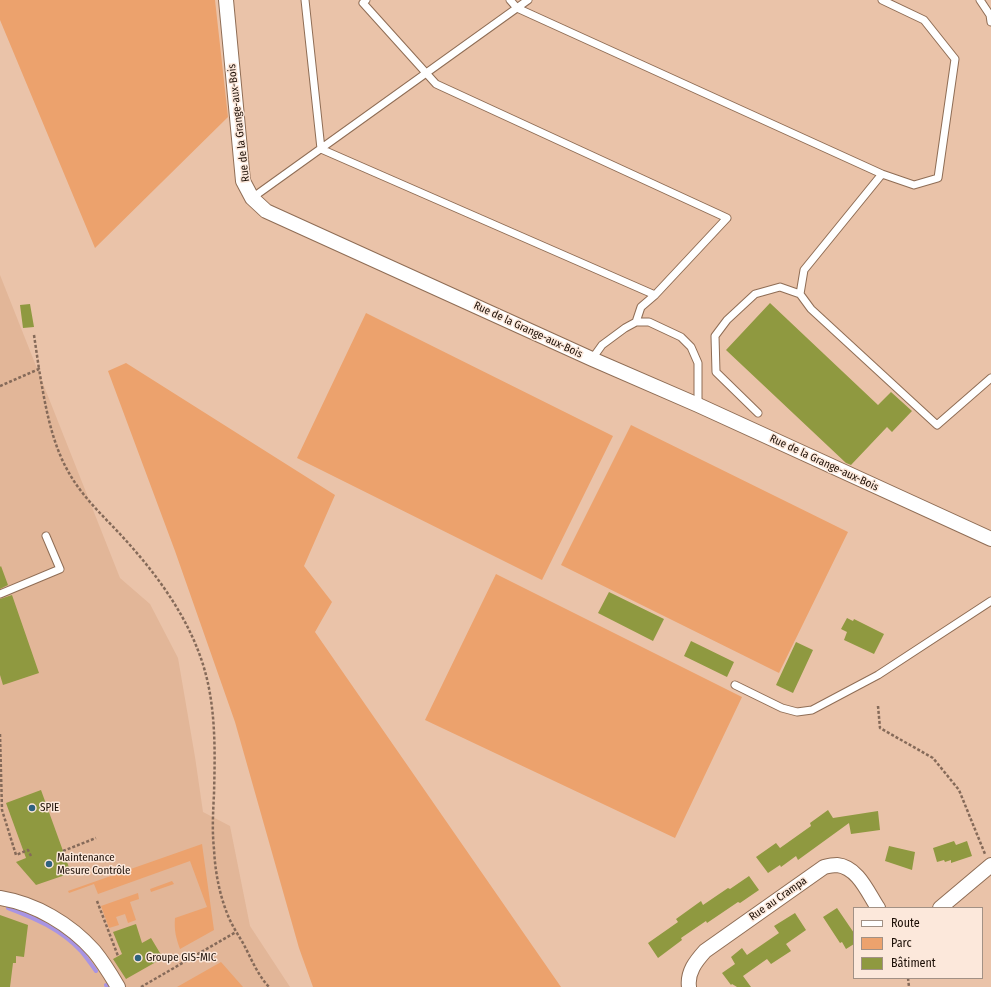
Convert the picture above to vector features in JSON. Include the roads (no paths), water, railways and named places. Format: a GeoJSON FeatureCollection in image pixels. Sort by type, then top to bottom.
{"type":"FeatureCollection","features":[{"type":"Feature","properties":{"kind":"street","name":"Rue de la Grange-aux-Bois"},"geometry":{"type":"LineString","coordinates":[[226,0],[244,181],[252,198],[266,210],[991,539]]}},
{"type":"Feature","properties":{"kind":"street","name":"Rue au Crampa"},"geometry":{"type":"LineString","coordinates":[[688,987],[693,966],[705,951],[824,867],[836,865],[845,867],[856,875],[877,907]]}},
{"type":"Feature","properties":{"kind":"street"},"geometry":{"type":"LineString","coordinates":[[941,907],[990,866]]}},
{"type":"Feature","properties":{"kind":"street"},"geometry":{"type":"LineString","coordinates":[[0,898],[33,907],[56,919],[80,937],[95,952],[118,987]]}},
{"type":"Feature","properties":{"kind":"lane"},"geometry":{"type":"LineString","coordinates":[[306,0],[321,149]]}},
{"type":"Feature","properties":{"kind":"lane"},"geometry":{"type":"LineString","coordinates":[[366,0],[363,2],[436,84],[727,218],[655,295],[641,307],[636,322]]}},
{"type":"Feature","properties":{"kind":"lane"},"geometry":{"type":"LineString","coordinates":[[510,0],[517,8],[882,174],[914,185],[938,178],[955,59],[924,20],[882,0]]}},
{"type":"Feature","properties":{"kind":"lane"},"geometry":{"type":"LineString","coordinates":[[252,198],[528,0]]}},
{"type":"Feature","properties":{"kind":"lane"},"geometry":{"type":"LineString","coordinates":[[980,0],[990,15],[991,22]]}},
{"type":"Feature","properties":{"kind":"lane"},"geometry":{"type":"LineString","coordinates":[[321,149],[655,295]]}},
{"type":"Feature","properties":{"kind":"lane"},"geometry":{"type":"LineString","coordinates":[[800,294],[804,270],[882,174]]}},
{"type":"Feature","properties":{"kind":"lane"},"geometry":{"type":"LineString","coordinates":[[758,413],[716,372],[715,336],[727,320],[755,294],[780,286],[800,294],[811,309],[937,425],[991,378]]}},
{"type":"Feature","properties":{"kind":"lane"},"geometry":{"type":"LineString","coordinates":[[592,359],[602,345],[625,328],[636,322],[649,322],[681,337],[691,347],[698,363],[698,406]]}},
{"type":"Feature","properties":{"kind":"lane"},"geometry":{"type":"LineString","coordinates":[[0,594],[60,569],[46,536]]}},
{"type":"Feature","properties":{"kind":"lane"},"geometry":{"type":"LineString","coordinates":[[735,686],[782,708],[797,712],[812,710],[878,675],[991,601]]}},
{"type":"Feature","properties":{"kind":"waterway"},"geometry":{"type":"LineString","coordinates":[[8,908],[38,920],[65,937],[81,951],[96,971]]}},
{"type":"Feature","properties":{"kind":"place","name":"SPIE"},"geometry":{"type":"Point","coordinates":[32,808]}},
{"type":"Feature","properties":{"kind":"place","name":"Maintenance Mesure Contrôle"},"geometry":{"type":"Point","coordinates":[49,864]}},
{"type":"Feature","properties":{"kind":"place","name":"Groupe GIS-MIC"},"geometry":{"type":"Point","coordinates":[138,958]}}]}
